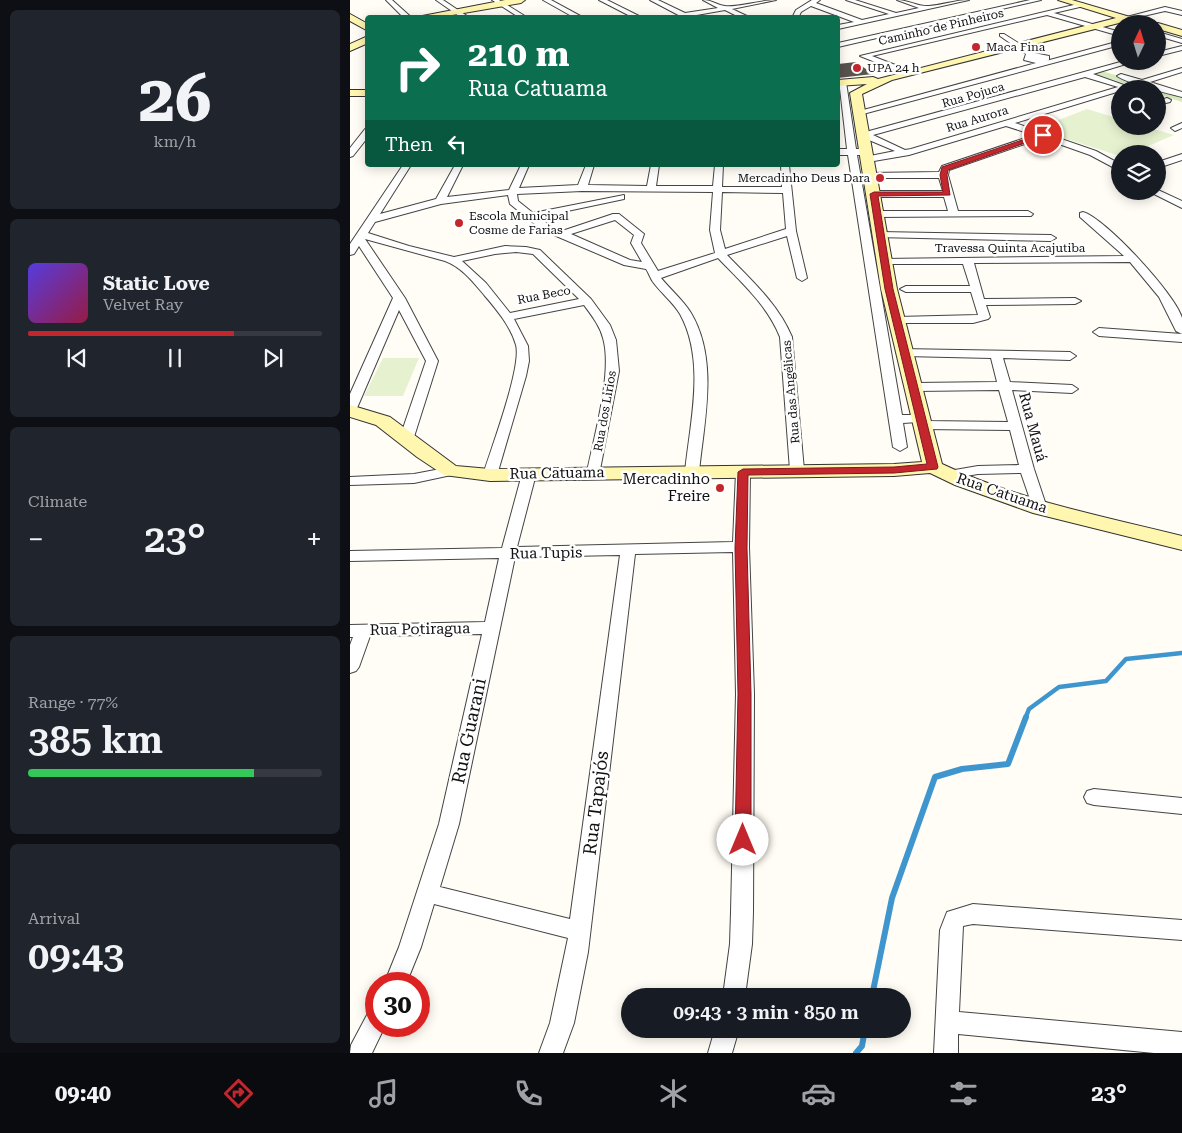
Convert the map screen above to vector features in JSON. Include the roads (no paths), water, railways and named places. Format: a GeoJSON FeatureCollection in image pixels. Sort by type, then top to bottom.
{"type":"FeatureCollection","features":[{"type":"Feature","properties":{"kind":"street"},"geometry":{"type":"LineString","coordinates":[[389,0],[404,15]]}},
{"type":"Feature","properties":{"kind":"street"},"geometry":{"type":"LineString","coordinates":[[439,0],[462,15]]}},
{"type":"Feature","properties":{"kind":"street"},"geometry":{"type":"LineString","coordinates":[[433,15],[497,2],[521,0]]}},
{"type":"Feature","properties":{"kind":"street"},"geometry":{"type":"LineString","coordinates":[[546,0],[575,15]]}},
{"type":"Feature","properties":{"kind":"street"},"geometry":{"type":"LineString","coordinates":[[602,0],[631,13],[640,14]]}},
{"type":"Feature","properties":{"kind":"street"},"geometry":{"type":"LineString","coordinates":[[653,0],[686,15]]}},
{"type":"Feature","properties":{"kind":"street"},"geometry":{"type":"LineString","coordinates":[[706,0],[741,15]]}},
{"type":"Feature","properties":{"kind":"street"},"geometry":{"type":"LineString","coordinates":[[693,15],[773,0]]}},
{"type":"Feature","properties":{"kind":"street"},"geometry":{"type":"LineString","coordinates":[[849,0],[896,15]]}},
{"type":"Feature","properties":{"kind":"street"},"geometry":{"type":"LineString","coordinates":[[900,0],[993,33],[1016,44],[1032,55],[1027,58],[1046,61],[1111,82]]}},
{"type":"Feature","properties":{"kind":"street"},"geometry":{"type":"LineString","coordinates":[[840,27],[966,0]]}},
{"type":"Feature","properties":{"kind":"street"},"geometry":{"type":"LineString","coordinates":[[1000,0],[1111,31]]}},
{"type":"Feature","properties":{"kind":"street"},"geometry":{"type":"LineString","coordinates":[[840,46],[1038,0]]}},
{"type":"Feature","properties":{"kind":"street"},"geometry":{"type":"LineString","coordinates":[[1062,0],[1116,15]]}},
{"type":"Feature","properties":{"kind":"street"},"geometry":{"type":"LineString","coordinates":[[796,15],[798,11],[815,1],[862,22]]}},
{"type":"Feature","properties":{"kind":"street"},"geometry":{"type":"LineString","coordinates":[[497,2],[520,15]]}},
{"type":"Feature","properties":{"kind":"street","name":"Caminho de Pinheiros"},"geometry":{"type":"LineString","coordinates":[[908,73],[860,55],[993,33],[1048,14],[1082,5]]}},
{"type":"Feature","properties":{"kind":"street"},"geometry":{"type":"LineString","coordinates":[[649,10],[668,7]]}},
{"type":"Feature","properties":{"kind":"street"},"geometry":{"type":"LineString","coordinates":[[1139,15],[1166,9],[1182,13]]}},
{"type":"Feature","properties":{"kind":"street"},"geometry":{"type":"LineString","coordinates":[[350,17],[365,26]]}},
{"type":"Feature","properties":{"kind":"street"},"geometry":{"type":"LineString","coordinates":[[840,82],[883,79],[1111,22]]}},
{"type":"Feature","properties":{"kind":"street"},"geometry":{"type":"LineString","coordinates":[[1166,30],[1181,38]]}},
{"type":"Feature","properties":{"kind":"street"},"geometry":{"type":"LineString","coordinates":[[1166,35],[1181,38]]}},
{"type":"Feature","properties":{"kind":"street"},"geometry":{"type":"LineString","coordinates":[[350,48],[365,41]]}},
{"type":"Feature","properties":{"kind":"street"},"geometry":{"type":"LineString","coordinates":[[840,118],[1046,61],[1111,45]]}},
{"type":"Feature","properties":{"kind":"street"},"geometry":{"type":"LineString","coordinates":[[1166,46],[1180,50]]}},
{"type":"Feature","properties":{"kind":"street"},"geometry":{"type":"LineString","coordinates":[[840,47],[848,50]]}},
{"type":"Feature","properties":{"kind":"street"},"geometry":{"type":"LineString","coordinates":[[1166,53],[1180,50]]}},
{"type":"Feature","properties":{"kind":"street","name":"Rua Pojuca"},"geometry":{"type":"LineString","coordinates":[[865,135],[1111,67]]}},
{"type":"Feature","properties":{"kind":"street"},"geometry":{"type":"LineString","coordinates":[[1102,70],[1134,80]]}},
{"type":"Feature","properties":{"kind":"street","name":"Rua Aurora"},"geometry":{"type":"LineString","coordinates":[[1148,80],[1182,70]]}},
{"type":"Feature","properties":{"kind":"street"},"geometry":{"type":"LineString","coordinates":[[1105,80],[1121,76]]}},
{"type":"Feature","properties":{"kind":"street"},"geometry":{"type":"LineString","coordinates":[[856,93],[883,79]]}},
{"type":"Feature","properties":{"kind":"street"},"geometry":{"type":"LineString","coordinates":[[840,82],[865,135],[860,207],[900,447]]}},
{"type":"Feature","properties":{"kind":"street"},"geometry":{"type":"LineString","coordinates":[[840,82],[851,87],[856,93],[854,115],[863,154],[871,175],[890,293],[915,387],[922,422],[941,471],[1027,469]]}},
{"type":"Feature","properties":{"kind":"street"},"geometry":{"type":"LineString","coordinates":[[1166,90],[1182,95]]}},
{"type":"Feature","properties":{"kind":"street","name":"Rua Aurora"},"geometry":{"type":"LineString","coordinates":[[840,152],[863,154],[906,153],[1111,92]]}},
{"type":"Feature","properties":{"kind":"street"},"geometry":{"type":"LineString","coordinates":[[350,93],[365,93]]}},
{"type":"Feature","properties":{"kind":"street"},"geometry":{"type":"LineString","coordinates":[[1007,123],[1093,153],[1111,163]]}},
{"type":"Feature","properties":{"kind":"street"},"geometry":{"type":"LineString","coordinates":[[350,154],[365,135]]}},
{"type":"Feature","properties":{"kind":"street"},"geometry":{"type":"LineString","coordinates":[[865,135],[906,153]]}},
{"type":"Feature","properties":{"kind":"street"},"geometry":{"type":"LineString","coordinates":[[924,148],[948,160],[1043,135]]}},
{"type":"Feature","properties":{"kind":"street"},"geometry":{"type":"LineString","coordinates":[[1166,162],[1182,157]]}},
{"type":"Feature","properties":{"kind":"street"},"geometry":{"type":"LineString","coordinates":[[948,160],[943,175],[954,214]]}},
{"type":"Feature","properties":{"kind":"street"},"geometry":{"type":"LineString","coordinates":[[355,244],[406,167]]}},
{"type":"Feature","properties":{"kind":"street"},"geometry":{"type":"LineString","coordinates":[[440,201],[458,167]]}},
{"type":"Feature","properties":{"kind":"street"},"geometry":{"type":"LineString","coordinates":[[523,167],[512,193],[514,202],[531,216],[546,228],[653,272],[721,255],[791,231]]}},
{"type":"Feature","properties":{"kind":"street"},"geometry":{"type":"LineString","coordinates":[[582,188],[589,167]]}},
{"type":"Feature","properties":{"kind":"street"},"geometry":{"type":"LineString","coordinates":[[651,188],[655,167]]}},
{"type":"Feature","properties":{"kind":"street"},"geometry":{"type":"LineString","coordinates":[[719,167],[715,230],[721,255]]}},
{"type":"Feature","properties":{"kind":"street"},"geometry":{"type":"LineString","coordinates":[[785,167],[791,231],[802,278]]}},
{"type":"Feature","properties":{"kind":"street"},"geometry":{"type":"LineString","coordinates":[[871,175],[943,175]]}},
{"type":"Feature","properties":{"kind":"street"},"geometry":{"type":"LineString","coordinates":[[370,220],[440,201],[530,190],[582,188],[786,190]]}},
{"type":"Feature","properties":{"kind":"street"},"geometry":{"type":"LineString","coordinates":[[606,188],[621,197]]}},
{"type":"Feature","properties":{"kind":"street"},"geometry":{"type":"LineString","coordinates":[[1166,198],[1182,192]]}},
{"type":"Feature","properties":{"kind":"street"},"geometry":{"type":"LineString","coordinates":[[874,194],[947,194]]}},
{"type":"Feature","properties":{"kind":"street"},"geometry":{"type":"LineString","coordinates":[[531,216],[621,197]]}},
{"type":"Feature","properties":{"kind":"street"},"geometry":{"type":"LineString","coordinates":[[616,216],[621,197]]}},
{"type":"Feature","properties":{"kind":"street"},"geometry":{"type":"LineString","coordinates":[[1166,198],[1182,205]]}},
{"type":"Feature","properties":{"kind":"street"},"geometry":{"type":"LineString","coordinates":[[860,207],[877,215],[1028,214]]}},
{"type":"Feature","properties":{"kind":"street"},"geometry":{"type":"LineString","coordinates":[[1083,214],[1117,241],[1135,259],[1158,288],[1182,331]]}},
{"type":"Feature","properties":{"kind":"street"},"geometry":{"type":"LineString","coordinates":[[562,234],[616,216]]}},
{"type":"Feature","properties":{"kind":"street"},"geometry":{"type":"LineString","coordinates":[[616,216],[639,234],[636,243],[653,272],[681,306],[689,319],[696,340],[700,394],[692,472]]}},
{"type":"Feature","properties":{"kind":"street"},"geometry":{"type":"LineString","coordinates":[[880,235],[1051,238]]}},
{"type":"Feature","properties":{"kind":"street"},"geometry":{"type":"LineString","coordinates":[[355,244],[404,248],[454,260],[463,266],[507,317],[518,335],[523,359],[519,382],[490,475]]}},
{"type":"Feature","properties":{"kind":"street"},"geometry":{"type":"LineString","coordinates":[[355,244],[399,298],[432,361],[406,440]]}},
{"type":"Feature","properties":{"kind":"street","name":"Rua dos Lirios"},"geometry":{"type":"LineString","coordinates":[[454,260],[502,250],[536,252],[587,301],[608,333],[613,362],[594,472]]}},
{"type":"Feature","properties":{"kind":"street","name":"Rua das Angélicas"},"geometry":{"type":"LineString","coordinates":[[721,255],[763,298],[784,328],[789,356],[797,470]]}},
{"type":"Feature","properties":{"kind":"street","name":"Travessa Quinta Acajutiba"},"geometry":{"type":"LineString","coordinates":[[886,261],[1135,259]]}},
{"type":"Feature","properties":{"kind":"street"},"geometry":{"type":"LineString","coordinates":[[877,309],[895,314],[973,320],[984,317],[968,261]]}},
{"type":"Feature","properties":{"kind":"street"},"geometry":{"type":"LineString","coordinates":[[906,289],[976,289]]}},
{"type":"Feature","properties":{"kind":"street"},"geometry":{"type":"LineString","coordinates":[[874,293],[890,293]]}},
{"type":"Feature","properties":{"kind":"street"},"geometry":{"type":"LineString","coordinates":[[399,298],[350,409],[383,421],[406,440],[451,470]]}},
{"type":"Feature","properties":{"kind":"street","name":"Rua Beco"},"geometry":{"type":"LineString","coordinates":[[507,317],[587,301]]}},
{"type":"Feature","properties":{"kind":"street"},"geometry":{"type":"LineString","coordinates":[[980,302],[1075,301]]}},
{"type":"Feature","properties":{"kind":"street"},"geometry":{"type":"LineString","coordinates":[[1099,332],[1182,338]]}},
{"type":"Feature","properties":{"kind":"street"},"geometry":{"type":"LineString","coordinates":[[905,352],[1070,356]]}},
{"type":"Feature","properties":{"kind":"street","name":"Rua Mauá"},"geometry":{"type":"LineString","coordinates":[[996,354],[1027,469],[1040,508]]}},
{"type":"Feature","properties":{"kind":"street"},"geometry":{"type":"LineString","coordinates":[[915,387],[1006,386],[1072,389]]}},
{"type":"Feature","properties":{"kind":"street"},"geometry":{"type":"LineString","coordinates":[[896,419],[1016,426]]}},
{"type":"Feature","properties":{"kind":"street"},"geometry":{"type":"LineString","coordinates":[[350,481],[408,479],[433,476],[451,470]]}},
{"type":"Feature","properties":{"kind":"street","name":"Rua Catuama"},"geometry":{"type":"LineString","coordinates":[[451,470],[490,475],[797,470],[941,471],[992,492],[1040,508],[1182,543]]}},
{"type":"Feature","properties":{"kind":"street"},"geometry":{"type":"LineString","coordinates":[[735,988],[741,944],[742,912],[745,694],[741,548],[743,472]]}},
{"type":"Feature","properties":{"kind":"street","name":"Rua Guarani"},"geometry":{"type":"LineString","coordinates":[[400,972],[410,947],[449,824],[491,628],[529,474]]}},
{"type":"Feature","properties":{"kind":"street","name":"Rua Tupis"},"geometry":{"type":"LineString","coordinates":[[350,556],[741,548]]}},
{"type":"Feature","properties":{"kind":"street","name":"Rua Tapajós"},"geometry":{"type":"LineString","coordinates":[[552,1053],[562,1022],[580,931],[628,550]]}},
{"type":"Feature","properties":{"kind":"street","name":"Rua Potiragua"},"geometry":{"type":"LineString","coordinates":[[357,630],[491,628]]}},
{"type":"Feature","properties":{"kind":"street"},"geometry":{"type":"LineString","coordinates":[[350,667],[357,630]]}},
{"type":"Feature","properties":{"kind":"street"},"geometry":{"type":"LineString","coordinates":[[1094,797],[1182,806]]}},
{"type":"Feature","properties":{"kind":"street"},"geometry":{"type":"LineString","coordinates":[[427,893],[580,931]]}},
{"type":"Feature","properties":{"kind":"street"},"geometry":{"type":"LineString","coordinates":[[946,1053],[951,930],[955,919],[973,914],[1182,930]]}},
{"type":"Feature","properties":{"kind":"street"},"geometry":{"type":"LineString","coordinates":[[948,1022],[1182,1044]]}},
{"type":"Feature","properties":{"kind":"street"},"geometry":{"type":"LineString","coordinates":[[359,1053],[368,1037]]}},
{"type":"Feature","properties":{"kind":"street"},"geometry":{"type":"LineString","coordinates":[[720,1053],[724,1038]]}},
{"type":"Feature","properties":{"kind":"waterway"},"geometry":{"type":"LineString","coordinates":[[1025,719],[1029,709],[1059,687],[1106,681],[1126,659],[1182,653]]}},
{"type":"Feature","properties":{"kind":"waterway"},"geometry":{"type":"LineString","coordinates":[[874,988],[892,898],[935,777],[962,769],[1008,764],[1026,717]]}},
{"type":"Feature","properties":{"kind":"waterway"},"geometry":{"type":"LineString","coordinates":[[856,1053],[862,1046],[863,1038]]}},
{"type":"Feature","properties":{"kind":"place","name":"Maca Fina"},"geometry":{"type":"Point","coordinates":[976,47]}},
{"type":"Feature","properties":{"kind":"place","name":"UPA 24 h"},"geometry":{"type":"Point","coordinates":[857,68]}},
{"type":"Feature","properties":{"kind":"place","name":"Mercadinho Deus Dara"},"geometry":{"type":"Point","coordinates":[880,178]}},
{"type":"Feature","properties":{"kind":"place","name":"Escola Municipal Cosme de Farias"},"geometry":{"type":"Point","coordinates":[459,223]}},
{"type":"Feature","properties":{"kind":"place","name":"Mercadinho Freire"},"geometry":{"type":"Point","coordinates":[720,488]}}]}
